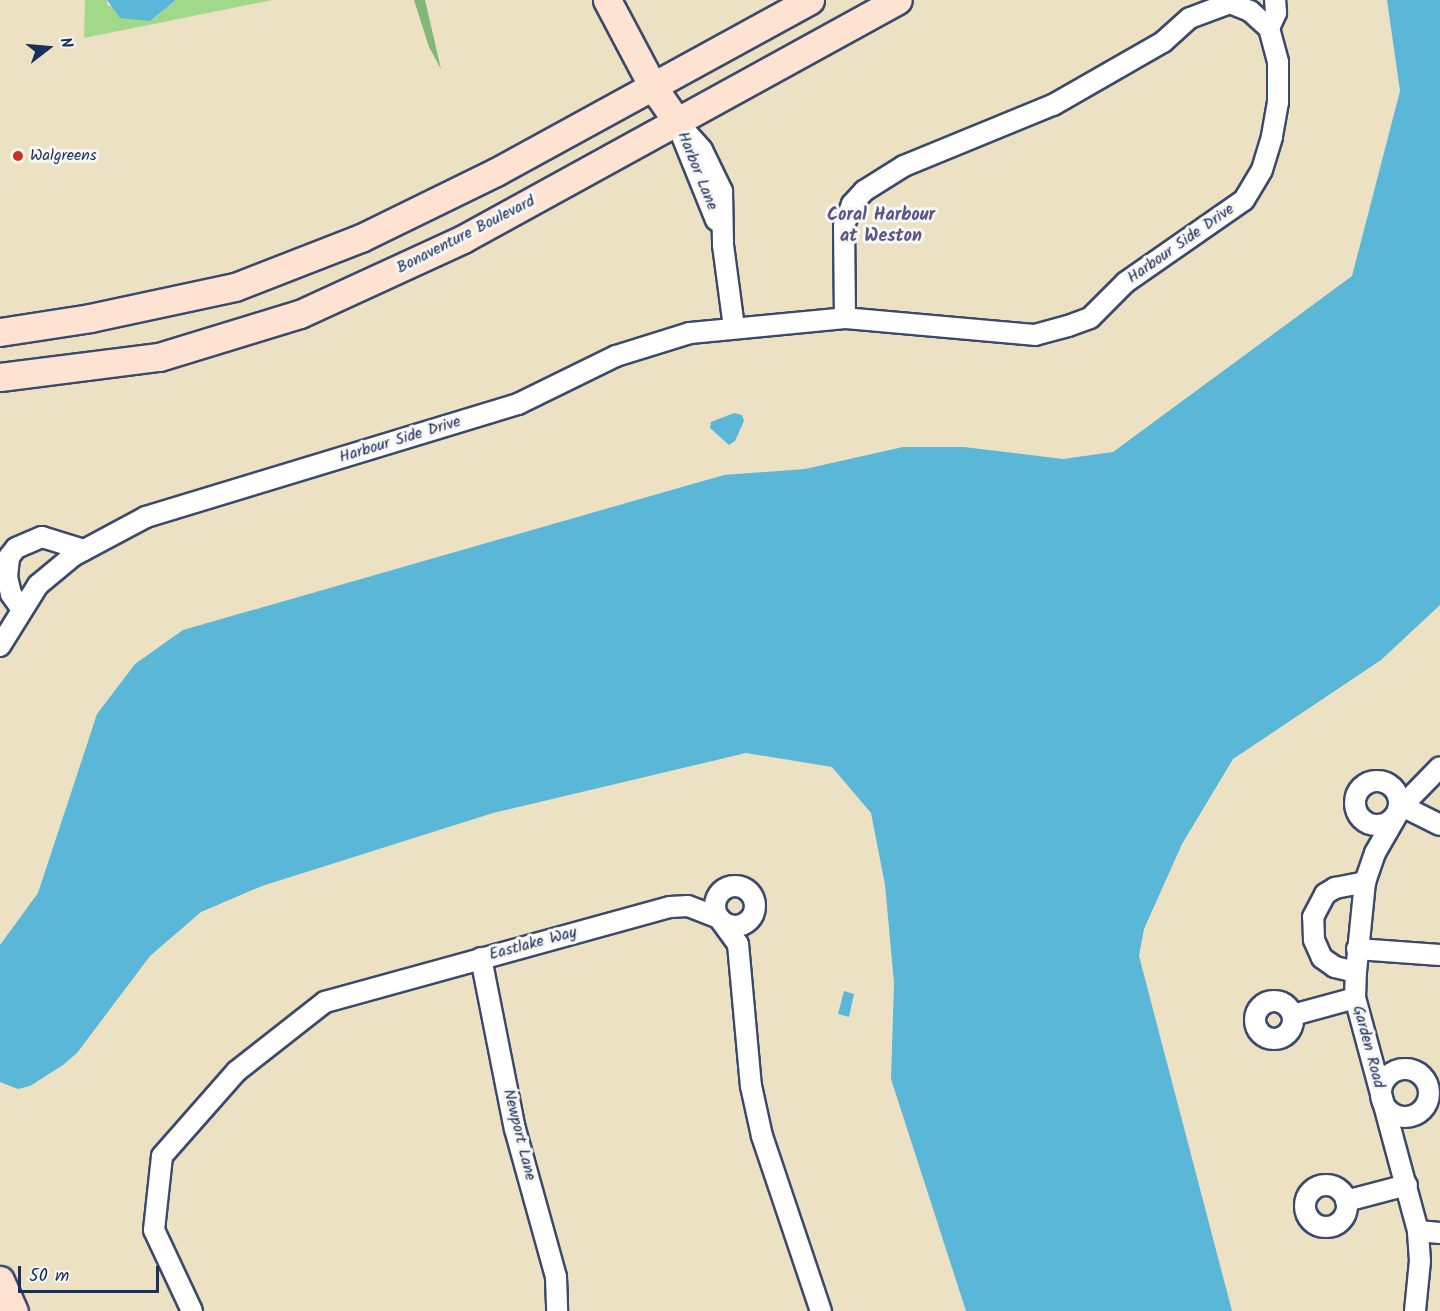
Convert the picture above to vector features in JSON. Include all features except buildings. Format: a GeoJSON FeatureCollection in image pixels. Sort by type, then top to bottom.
{"type":"FeatureCollection","features":[{"type":"Feature","properties":{"kind":"main road"},"geometry":{"type":"LineString","coordinates":[[607,0],[652,87],[678,123]]}},
{"type":"Feature","properties":{"kind":"main road"},"geometry":{"type":"LineString","coordinates":[[0,332],[90,318],[235,287],[361,238],[652,87],[810,0]]}},
{"type":"Feature","properties":{"kind":"main road","name":"Bonaventure Boulevard"},"geometry":{"type":"LineString","coordinates":[[0,377],[159,357],[300,314],[463,239],[678,123],[898,0]]}},
{"type":"Feature","properties":{"kind":"main road"},"geometry":{"type":"LineString","coordinates":[[0,1280],[14,1311]]}},
{"type":"Feature","properties":{"kind":"street","name":"Harbour Side Drive"},"geometry":{"type":"LineString","coordinates":[[0,646],[21,608],[38,585],[84,550],[146,517],[518,404],[616,356],[690,333],[845,318],[1035,335],[1090,318],[1126,282],[1244,200],[1262,170],[1278,102],[1278,62],[1269,28],[1276,13],[1275,0]]}},
{"type":"Feature","properties":{"kind":"street"},"geometry":{"type":"LineString","coordinates":[[845,318],[844,226],[852,204],[864,191],[904,166],[1053,105],[1163,42],[1190,18],[1232,1],[1250,11],[1269,28]]}},
{"type":"Feature","properties":{"kind":"street","name":"Harbor Lane"},"geometry":{"type":"LineString","coordinates":[[678,123],[690,157],[717,199]]}},
{"type":"Feature","properties":{"kind":"street","name":"Harbor Lane"},"geometry":{"type":"LineString","coordinates":[[678,123],[702,150],[717,199],[734,327]]}},
{"type":"Feature","properties":{"kind":"street"},"geometry":{"type":"LineString","coordinates":[[21,608],[11,594],[7,577],[9,557],[16,548],[42,537],[84,550]]}},
{"type":"Feature","properties":{"kind":"street","name":"Garden Road"},"geometry":{"type":"LineString","coordinates":[[1415,1311],[1420,1262],[1418,1231],[1355,998],[1357,949],[1365,882],[1398,811],[1440,767]]}},
{"type":"Feature","properties":{"kind":"street"},"geometry":{"type":"LineString","coordinates":[[1398,811],[1440,825]]}},
{"type":"Feature","properties":{"kind":"street"},"geometry":{"type":"LineString","coordinates":[[1356,972],[1335,967],[1322,958],[1314,940],[1313,917],[1325,894],[1335,888],[1365,882]]}},
{"type":"Feature","properties":{"kind":"street","name":"Eastlake Way"},"geometry":{"type":"LineString","coordinates":[[192,1311],[154,1230],[162,1156],[237,1071],[325,1002],[670,907],[688,906],[719,918],[730,930],[741,954],[751,1086],[762,1136],[821,1311]]}},
{"type":"Feature","properties":{"kind":"street"},"geometry":{"type":"LineString","coordinates":[[1357,949],[1440,955]]}},
{"type":"Feature","properties":{"kind":"street","name":"Newport Lane"},"geometry":{"type":"LineString","coordinates":[[481,958],[515,1129],[556,1277],[557,1311]]}},
{"type":"Feature","properties":{"kind":"street"},"geometry":{"type":"LineString","coordinates":[[1293,1015],[1355,998]]}},
{"type":"Feature","properties":{"kind":"street"},"geometry":{"type":"LineString","coordinates":[[1346,1201],[1407,1185]]}},
{"type":"Feature","properties":{"kind":"street"},"geometry":{"type":"LineString","coordinates":[[1418,1231],[1440,1233]]}},
{"type":"Feature","properties":{"kind":"green space"},"geometry":{"type":"Polygon","coordinates":[[[85,0],[107,0],[107,5],[150,21],[176,0],[272,0],[84,38],[85,0]]]}},
{"type":"Feature","properties":{"kind":"green space"},"geometry":{"type":"Polygon","coordinates":[[[414,0],[425,0],[441,69],[429,47],[414,0]]]}},
{"type":"Feature","properties":{"kind":"water"},"geometry":{"type":"Polygon","coordinates":[[[107,0],[176,0],[150,21],[120,18],[107,0]]]}},
{"type":"Feature","properties":{"kind":"water"},"geometry":{"type":"Polygon","coordinates":[[[1387,0],[1440,0],[1440,605],[1381,660],[1233,759],[1182,844],[1144,929],[1139,956],[1232,1311],[966,1311],[891,1079],[894,983],[885,885],[871,813],[832,767],[746,753],[493,813],[262,886],[201,912],[150,956],[77,1053],[63,1065],[30,1086],[18,1089],[0,1082],[0,945],[38,893],[97,714],[135,664],[183,630],[724,475],[805,469],[903,447],[964,447],[1063,459],[1113,452],[1352,276],[1400,91],[1387,0]]]}},
{"type":"Feature","properties":{"kind":"water"},"geometry":{"type":"Polygon","coordinates":[[[734,413],[742,415],[744,421],[735,441],[729,445],[710,428],[711,422],[734,413]]]}},
{"type":"Feature","properties":{"kind":"water"},"geometry":{"type":"Polygon","coordinates":[[[844,991],[854,994],[849,1017],[838,1014],[844,991]]]}},
{"type":"Feature","properties":{"kind":"place","name":"Walgreens"},"geometry":{"type":"Point","coordinates":[18,156]}},
{"type":"Feature","properties":{"kind":"district","name":"Coral Harbour at Weston"},"geometry":{"type":"Point","coordinates":[881,227]}}]}
